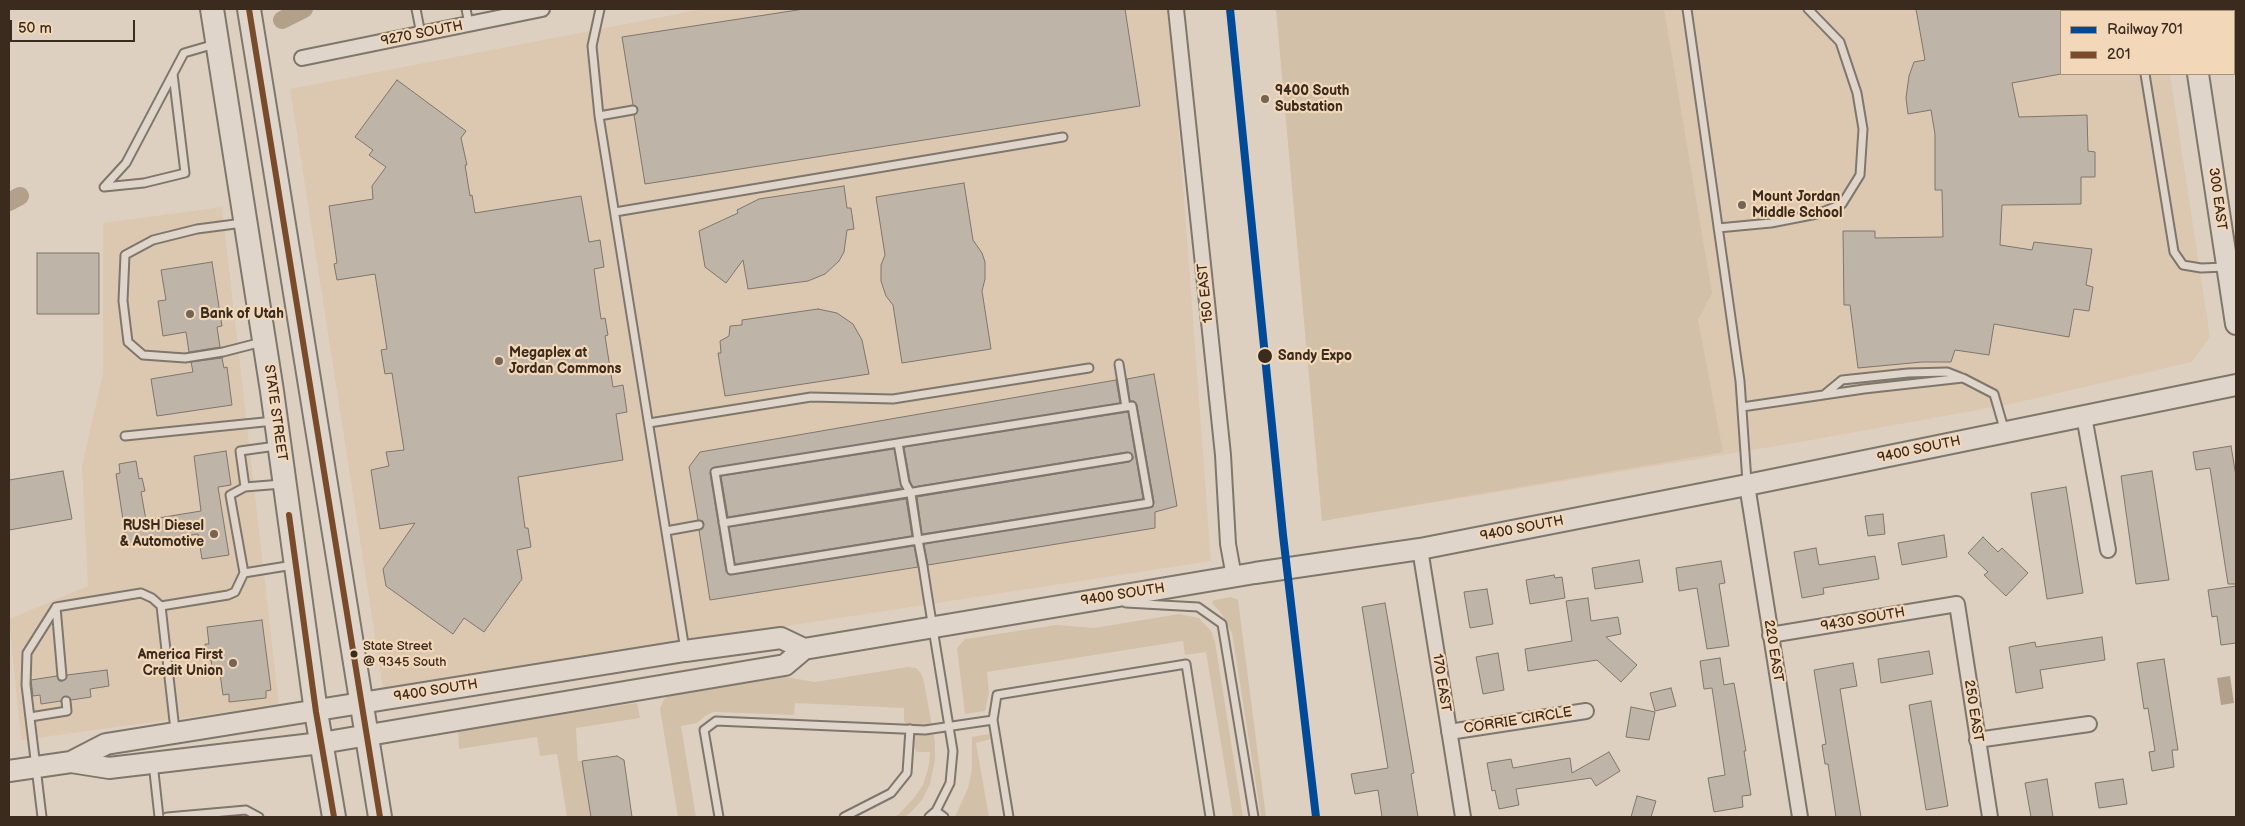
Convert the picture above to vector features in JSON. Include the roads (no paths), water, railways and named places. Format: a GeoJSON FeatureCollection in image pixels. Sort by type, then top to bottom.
{"type":"FeatureCollection","features":[{"type":"Feature","properties":{"kind":"main road","name":"STATE STREET"},"geometry":{"type":"LineString","coordinates":[[212,9],[276,421],[316,712],[334,817]]}},
{"type":"Feature","properties":{"kind":"main road"},"geometry":{"type":"LineString","coordinates":[[250,9],[380,817]]}},
{"type":"Feature","properties":{"kind":"street","name":"9270 SOUTH"},"geometry":{"type":"LineString","coordinates":[[302,58],[542,9]]}},
{"type":"Feature","properties":{"kind":"street","name":"150 EAST"},"geometry":{"type":"LineString","coordinates":[[1176,9],[1217,398],[1228,544],[1234,577]]}},
{"type":"Feature","properties":{"kind":"street","name":"300 EAST"},"geometry":{"type":"LineString","coordinates":[[2198,75],[2236,324]]}},
{"type":"Feature","properties":{"kind":"street","name":"9400 SOUTH"},"geometry":{"type":"LineString","coordinates":[[71,762],[109,768],[321,742],[785,664],[804,648],[1234,577],[1420,549],[1747,485],[2236,385]]}},
{"type":"Feature","properties":{"kind":"street"},"geometry":{"type":"LineString","coordinates":[[2084,416],[2108,550]]}},
{"type":"Feature","properties":{"kind":"street","name":"220 EAST"},"geometry":{"type":"LineString","coordinates":[[1747,485],[1800,817]]}},
{"type":"Feature","properties":{"kind":"street","name":"170 EAST"},"geometry":{"type":"LineString","coordinates":[[1420,549],[1463,817]]}},
{"type":"Feature","properties":{"kind":"street","name":"9430 SOUTH"},"geometry":{"type":"LineString","coordinates":[[1770,635],[1957,604]]}},
{"type":"Feature","properties":{"kind":"street","name":"250 EAST"},"geometry":{"type":"LineString","coordinates":[[1957,604],[1990,817]]}},
{"type":"Feature","properties":{"kind":"street","name":"9400 SOUTH"},"geometry":{"type":"LineString","coordinates":[[9,771],[71,762],[106,744],[316,712],[685,651],[781,638],[804,648]]}},
{"type":"Feature","properties":{"kind":"street","name":"CORRIE CIRCLE"},"geometry":{"type":"LineString","coordinates":[[1449,732],[1586,711]]}},
{"type":"Feature","properties":{"kind":"street"},"geometry":{"type":"LineString","coordinates":[[1977,740],[2090,724]]}},
{"type":"Feature","properties":{"kind":"lane"},"geometry":{"type":"LineString","coordinates":[[416,9],[421,34]]}},
{"type":"Feature","properties":{"kind":"lane"},"geometry":{"type":"LineString","coordinates":[[466,9],[469,24]]}},
{"type":"Feature","properties":{"kind":"lane"},"geometry":{"type":"LineString","coordinates":[[600,9],[592,46],[600,116],[685,651]]}},
{"type":"Feature","properties":{"kind":"lane"},"geometry":{"type":"LineString","coordinates":[[1687,9],[1740,381],[1747,485]]}},
{"type":"Feature","properties":{"kind":"lane"},"geometry":{"type":"LineString","coordinates":[[1718,228],[1771,223],[1817,214],[1842,204],[1860,175],[1863,129],[1856,93],[1840,42],[1808,9]]}},
{"type":"Feature","properties":{"kind":"lane"},"geometry":{"type":"LineString","coordinates":[[173,74],[185,173],[144,184],[104,187],[126,163],[184,53],[218,43]]}},
{"type":"Feature","properties":{"kind":"lane"},"geometry":{"type":"LineString","coordinates":[[2144,75],[2174,252],[2183,265],[2201,268],[2227,267]]}},
{"type":"Feature","properties":{"kind":"lane"},"geometry":{"type":"LineString","coordinates":[[600,116],[633,110]]}},
{"type":"Feature","properties":{"kind":"lane"},"geometry":{"type":"LineString","coordinates":[[615,212],[1063,137]]}},
{"type":"Feature","properties":{"kind":"lane"},"geometry":{"type":"LineString","coordinates":[[246,222],[197,229],[153,240],[126,255],[123,301],[128,342],[142,355],[185,358],[264,342]]}},
{"type":"Feature","properties":{"kind":"lane"},"geometry":{"type":"LineString","coordinates":[[1119,364],[1126,407]]}},
{"type":"Feature","properties":{"kind":"lane"},"geometry":{"type":"LineString","coordinates":[[648,423],[811,397],[893,399],[1089,368]]}},
{"type":"Feature","properties":{"kind":"lane"},"geometry":{"type":"LineString","coordinates":[[1824,395],[1842,380],[1908,373],[1946,372],[1994,394],[2006,432]]}},
{"type":"Feature","properties":{"kind":"lane"},"geometry":{"type":"LineString","coordinates":[[1742,407],[1962,378]]}},
{"type":"Feature","properties":{"kind":"lane"},"geometry":{"type":"LineString","coordinates":[[1132,406],[1149,503],[731,570],[715,472],[1126,407],[1132,406]]}},
{"type":"Feature","properties":{"kind":"lane"},"geometry":{"type":"LineString","coordinates":[[125,436],[276,421]]}},
{"type":"Feature","properties":{"kind":"lane"},"geometry":{"type":"LineString","coordinates":[[898,443],[905,482],[911,494],[953,751],[950,783],[936,811],[929,817]]}},
{"type":"Feature","properties":{"kind":"lane"},"geometry":{"type":"LineString","coordinates":[[245,487],[240,451],[279,446]]}},
{"type":"Feature","properties":{"kind":"lane"},"geometry":{"type":"LineString","coordinates":[[723,523],[911,494],[1128,457]]}},
{"type":"Feature","properties":{"kind":"lane"},"geometry":{"type":"LineString","coordinates":[[160,606],[228,595],[235,592],[244,573],[230,495],[245,487],[284,483]]}},
{"type":"Feature","properties":{"kind":"lane"},"geometry":{"type":"LineString","coordinates":[[666,531],[698,525]]}},
{"type":"Feature","properties":{"kind":"lane"},"geometry":{"type":"LineString","coordinates":[[244,573],[296,565]]}},
{"type":"Feature","properties":{"kind":"lane"},"geometry":{"type":"LineString","coordinates":[[42,817],[26,685],[27,653],[56,607],[141,593],[152,598],[160,606],[176,733]]}},
{"type":"Feature","properties":{"kind":"lane"},"geometry":{"type":"LineString","coordinates":[[1088,601],[1198,607],[1222,624],[1254,817]]}},
{"type":"Feature","properties":{"kind":"lane"},"geometry":{"type":"LineString","coordinates":[[56,607],[62,676]]}},
{"type":"Feature","properties":{"kind":"lane"},"geometry":{"type":"LineString","coordinates":[[1008,817],[992,720],[998,695],[1186,664],[1210,817]]}},
{"type":"Feature","properties":{"kind":"lane"},"geometry":{"type":"LineString","coordinates":[[30,717],[67,712],[66,701]]}},
{"type":"Feature","properties":{"kind":"lane"},"geometry":{"type":"LineString","coordinates":[[719,817],[704,730],[716,721],[925,730],[992,720]]}},
{"type":"Feature","properties":{"kind":"lane"},"geometry":{"type":"LineString","coordinates":[[844,817],[891,793],[907,773],[910,729]]}},
{"type":"Feature","properties":{"kind":"lane"},"geometry":{"type":"LineString","coordinates":[[152,763],[159,817]]}},
{"type":"Feature","properties":{"kind":"lane"},"geometry":{"type":"LineString","coordinates":[[167,817],[211,815],[246,810],[259,817]]}},
{"type":"Feature","properties":{"kind":"lane"},"geometry":{"type":"LineString","coordinates":[[936,811],[944,817]]}},
{"type":"Feature","properties":{"kind":"waterway"},"geometry":{"type":"LineString","coordinates":[[282,20],[304,9]]}},
{"type":"Feature","properties":{"kind":"waterway"},"geometry":{"type":"LineString","coordinates":[[9,202],[20,196]]}},
{"type":"Feature","properties":{"kind":"rail line","name":"701"},"geometry":{"type":"LineString","coordinates":[[1230,9],[1283,535],[1316,817]]}},
{"type":"Feature","properties":{"kind":"place","name":"9400 South Substation"},"geometry":{"type":"Point","coordinates":[1265,99]}},
{"type":"Feature","properties":{"kind":"place","name":"Mount Jordan Middle School"},"geometry":{"type":"Point","coordinates":[1742,205]}},
{"type":"Feature","properties":{"kind":"place","name":"Bank of Utah"},"geometry":{"type":"Point","coordinates":[190,314]}},
{"type":"Feature","properties":{"kind":"place","name":"Sandy Expo"},"geometry":{"type":"Point","coordinates":[1265,356]}},
{"type":"Feature","properties":{"kind":"place","name":"Megaplex at Jordan Commons"},"geometry":{"type":"Point","coordinates":[499,361]}},
{"type":"Feature","properties":{"kind":"place","name":"RUSH Diesel & Automotive"},"geometry":{"type":"Point","coordinates":[214,534]}},
{"type":"Feature","properties":{"kind":"place","name":"State Street @ 9345 South"},"geometry":{"type":"Point","coordinates":[354,654]}},
{"type":"Feature","properties":{"kind":"place","name":"America First Credit Union"},"geometry":{"type":"Point","coordinates":[233,663]}}]}
